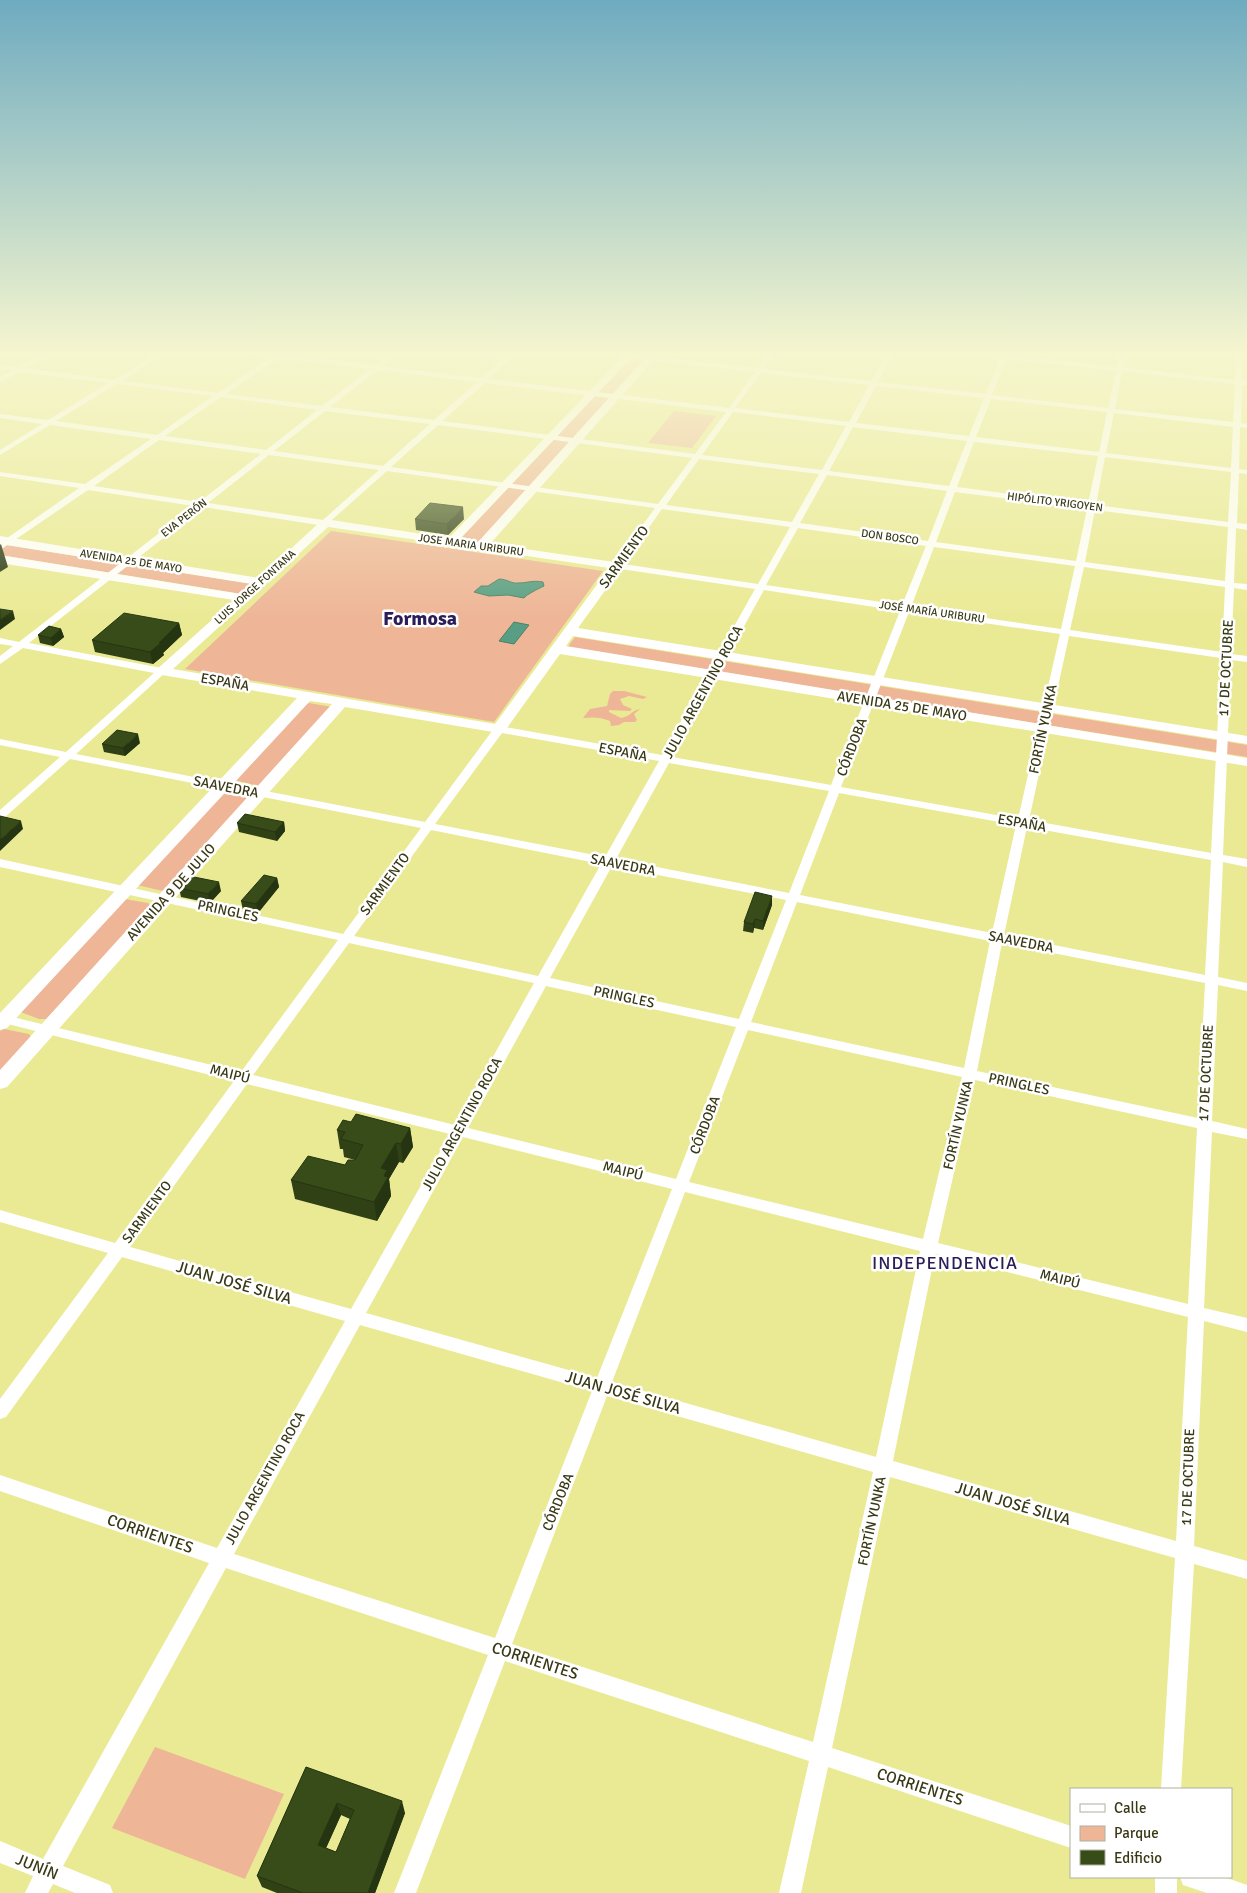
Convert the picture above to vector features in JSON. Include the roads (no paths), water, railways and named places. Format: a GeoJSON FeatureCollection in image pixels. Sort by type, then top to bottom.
{"type":"FeatureCollection","features":[{"type":"Feature","properties":{"kind":"main road"},"geometry":{"type":"LineString","coordinates":[[451,542],[545,444]]}},
{"type":"Feature","properties":{"kind":"main road"},"geometry":{"type":"LineString","coordinates":[[480,546],[573,444]]}},
{"type":"Feature","properties":{"kind":"main road","name":"JOSE MARIA URIBURU"},"geometry":{"type":"LineString","coordinates":[[325,523],[618,566]]}},
{"type":"Feature","properties":{"kind":"main road","name":"LUIS JORGE FONTANA"},"geometry":{"type":"LineString","coordinates":[[162,671],[325,523]]}},
{"type":"Feature","properties":{"kind":"main road","name":"AVENIDA 25 DE MAYO"},"geometry":{"type":"LineString","coordinates":[[3,543],[129,560],[262,582]]}},
{"type":"Feature","properties":{"kind":"main road","name":"AVENIDA 25 DE MAYO"},"geometry":{"type":"LineString","coordinates":[[0,559],[244,598]]}},
{"type":"Feature","properties":{"kind":"main road","name":"SARMIENTO"},"geometry":{"type":"LineString","coordinates":[[499,729],[618,566]]}},
{"type":"Feature","properties":{"kind":"main road","name":"AVENIDA 25 DE MAYO"},"geometry":{"type":"LineString","coordinates":[[570,632],[1247,740]]}},
{"type":"Feature","properties":{"kind":"main road","name":"AVENIDA 25 DE MAYO"},"geometry":{"type":"LineString","coordinates":[[557,649],[1247,762]]}},
{"type":"Feature","properties":{"kind":"main road","name":"ESPAÑA"},"geometry":{"type":"LineString","coordinates":[[162,671],[499,729]]}},
{"type":"Feature","properties":{"kind":"main road"},"geometry":{"type":"LineString","coordinates":[[2,1020],[308,696]]}},
{"type":"Feature","properties":{"kind":"main road","name":"AVENIDA 9 DE JULIO"},"geometry":{"type":"LineString","coordinates":[[0,1082],[342,702]]}},
{"type":"Feature","properties":{"kind":"street"},"geometry":{"type":"LineString","coordinates":[[0,453],[14,444]]}},
{"type":"Feature","properties":{"kind":"street"},"geometry":{"type":"LineString","coordinates":[[3,543],[149,444]]}},
{"type":"Feature","properties":{"kind":"street","name":"DON BOSCO"},"geometry":{"type":"LineString","coordinates":[[204,444],[1247,587]]}},
{"type":"Feature","properties":{"kind":"street","name":"EVA PERÓN"},"geometry":{"type":"LineString","coordinates":[[0,661],[279,444]]}},
{"type":"Feature","properties":{"kind":"street","name":"LUIS JORGE FONTANA"},"geometry":{"type":"LineString","coordinates":[[325,523],[413,444]]}},
{"type":"Feature","properties":{"kind":"street","name":"HIPÓLITO YRIGOYEN"},"geometry":{"type":"LineString","coordinates":[[603,444],[1247,526]]}},
{"type":"Feature","properties":{"kind":"street","name":"SARMIENTO"},"geometry":{"type":"LineString","coordinates":[[618,566],[706,444]]}},
{"type":"Feature","properties":{"kind":"street","name":"JULIO ARGENTINO ROCA"},"geometry":{"type":"LineString","coordinates":[[36,1893],[841,444]]}},
{"type":"Feature","properties":{"kind":"street","name":"CÓRDOBA"},"geometry":{"type":"LineString","coordinates":[[405,1893],[682,1186],[792,897],[971,444]]}},
{"type":"Feature","properties":{"kind":"street"},"geometry":{"type":"LineString","coordinates":[[1016,444],[1247,472]]}},
{"type":"Feature","properties":{"kind":"street","name":"FORTÍN YUNKA"},"geometry":{"type":"LineString","coordinates":[[790,1893],[929,1247],[970,1073],[1046,708],[1080,564],[1103,444]]}},
{"type":"Feature","properties":{"kind":"street","name":"17 DE OCTUBRE"},"geometry":{"type":"LineString","coordinates":[[1172,1788],[1185,1553],[1236,444]]}},
{"type":"Feature","properties":{"kind":"street"},"geometry":{"type":"LineString","coordinates":[[0,474],[325,523]]}},
{"type":"Feature","properties":{"kind":"street","name":"JOSÉ MARÍA URIBURU"},"geometry":{"type":"LineString","coordinates":[[618,566],[1247,659]]}},
{"type":"Feature","properties":{"kind":"street","name":"ESPAÑA"},"geometry":{"type":"LineString","coordinates":[[0,641],[162,671]]}},
{"type":"Feature","properties":{"kind":"street","name":"LUIS JORGE FONTANA"},"geometry":{"type":"LineString","coordinates":[[0,816],[162,671]]}},
{"type":"Feature","properties":{"kind":"street","name":"SARMIENTO"},"geometry":{"type":"LineString","coordinates":[[0,1412],[499,729]]}},
{"type":"Feature","properties":{"kind":"street","name":"ESPAÑA"},"geometry":{"type":"LineString","coordinates":[[499,729],[1247,863]]}},
{"type":"Feature","properties":{"kind":"street","name":"SAAVEDRA"},"geometry":{"type":"LineString","coordinates":[[0,742],[1247,987]]}},
{"type":"Feature","properties":{"kind":"street","name":"PRINGLES"},"geometry":{"type":"LineString","coordinates":[[0,863],[1247,1134]]}},
{"type":"Feature","properties":{"kind":"street","name":"MAIPÚ"},"geometry":{"type":"LineString","coordinates":[[2,1020],[48,1029],[1247,1325]]}},
{"type":"Feature","properties":{"kind":"street","name":"JUAN JOSÉ SILVA"},"geometry":{"type":"LineString","coordinates":[[0,1216],[1247,1570]]}},
{"type":"Feature","properties":{"kind":"street","name":"CORRIENTES"},"geometry":{"type":"LineString","coordinates":[[0,1483],[221,1558],[820,1753],[1070,1837]]}},
{"type":"Feature","properties":{"kind":"street","name":"JUNÍN"},"geometry":{"type":"LineString","coordinates":[[0,1852],[102,1893]]}},
{"type":"Feature","properties":{"kind":"street"},"geometry":{"type":"LineString","coordinates":[[1166,1878],[1166,1893]]}},
{"type":"Feature","properties":{"kind":"street"},"geometry":{"type":"LineString","coordinates":[[1193,1878],[1241,1893]]}},
{"type":"Feature","properties":{"kind":"district","name":"Formosa"},"geometry":{"type":"Point","coordinates":[420,618]}},
{"type":"Feature","properties":{"kind":"district","name":"INDEPENDENCIA"},"geometry":{"type":"Point","coordinates":[945,1263]}}]}
